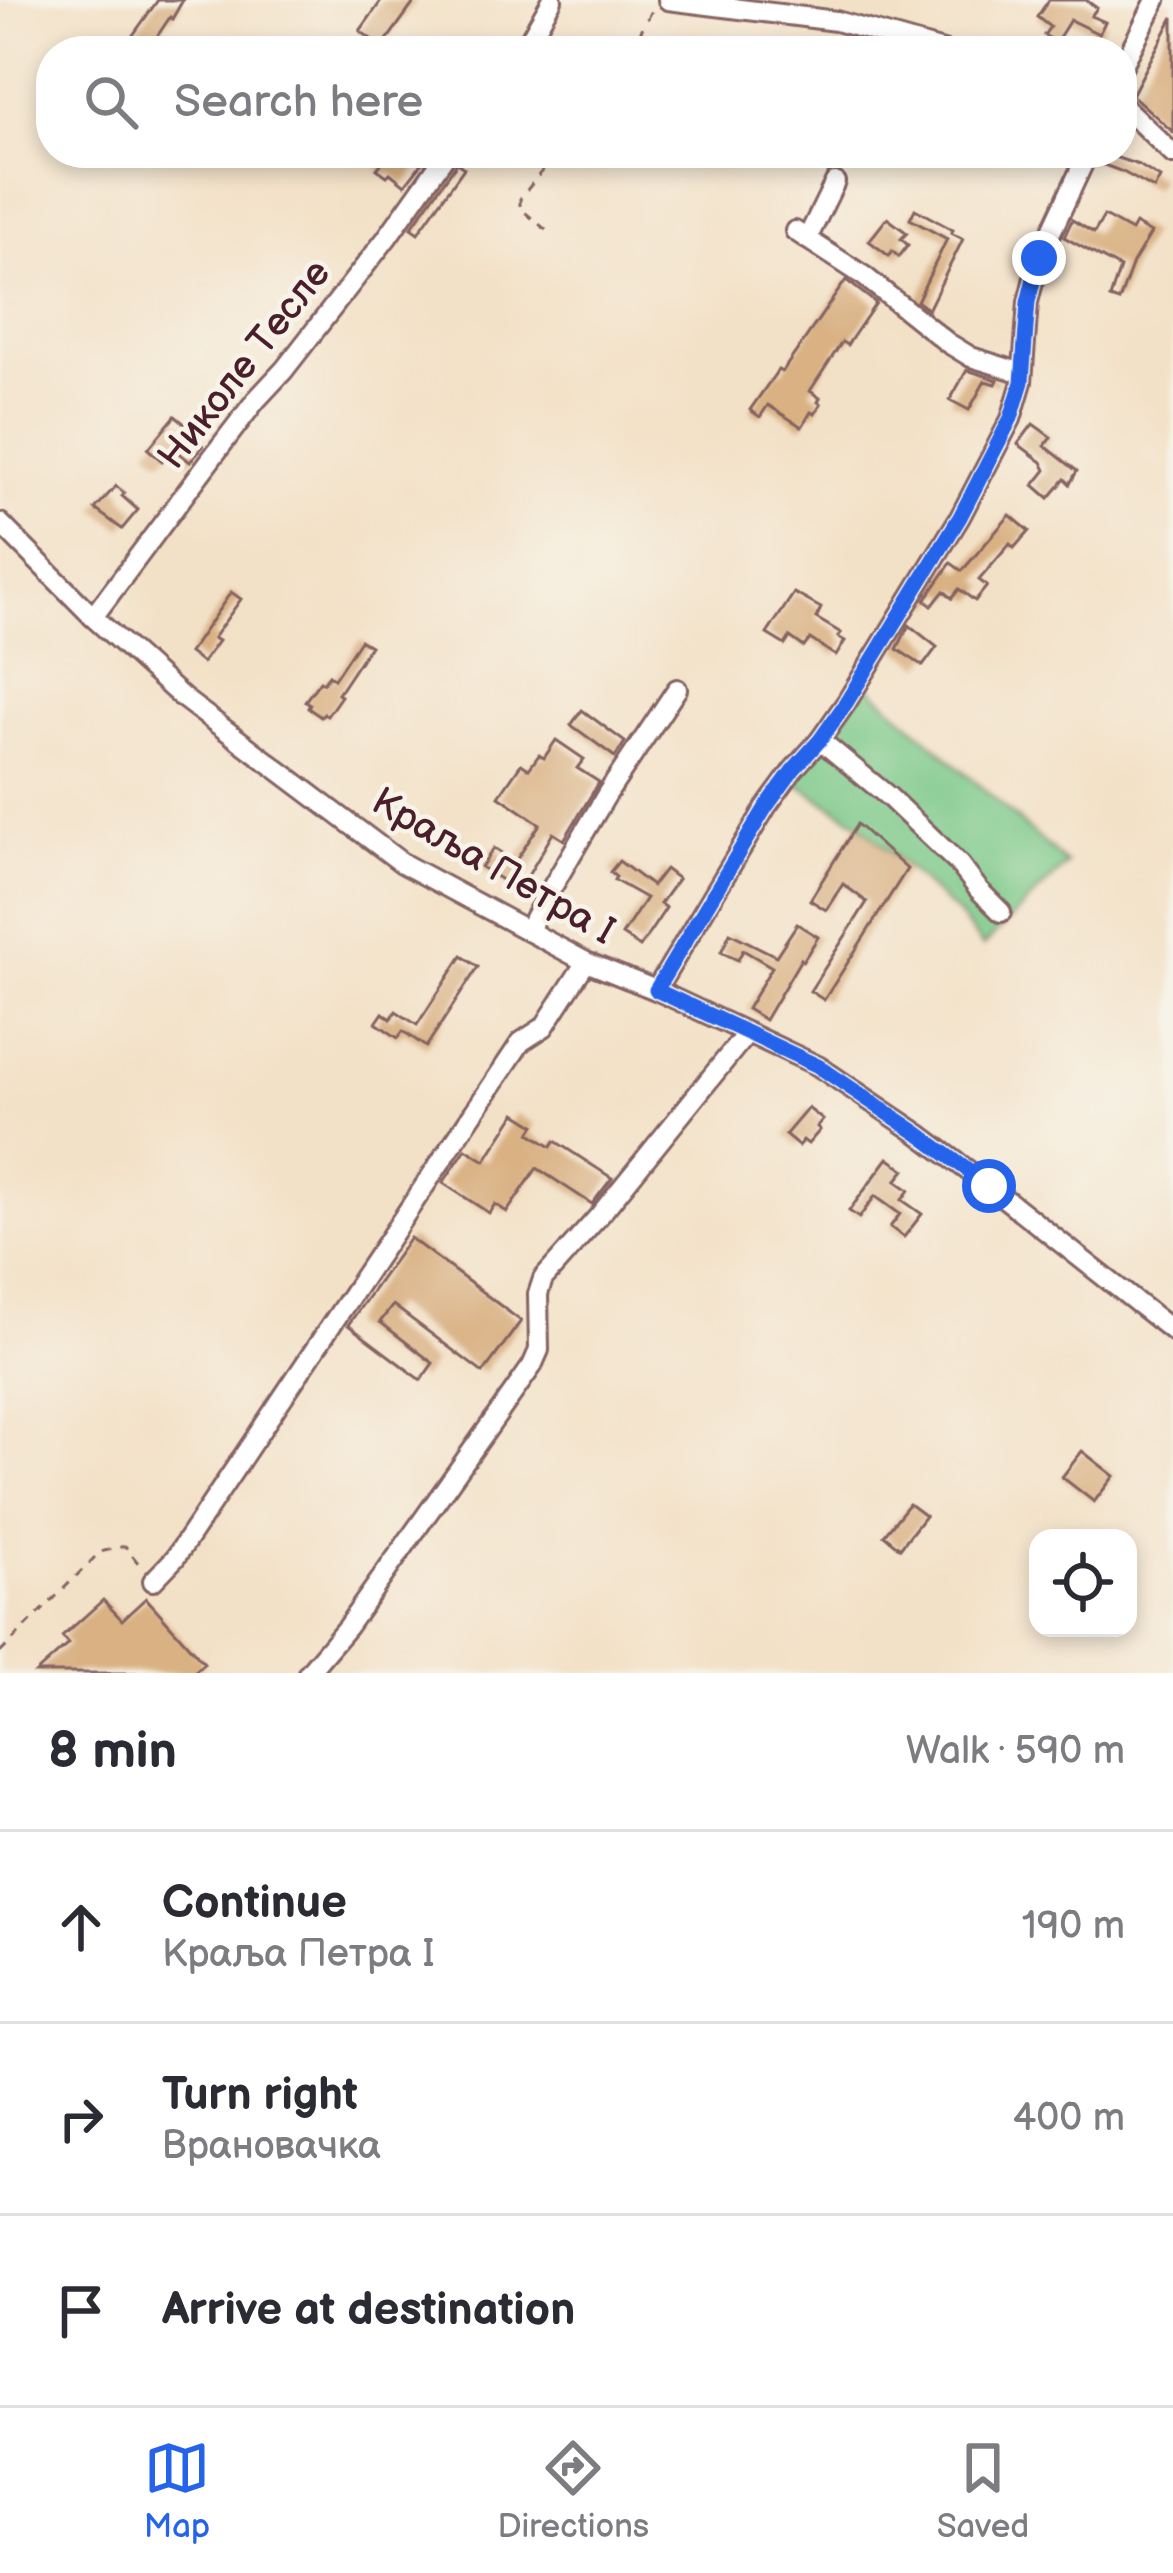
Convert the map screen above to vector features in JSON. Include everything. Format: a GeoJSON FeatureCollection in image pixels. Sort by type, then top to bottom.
{"type":"FeatureCollection","features":[{"type":"Feature","properties":{"kind":"street"},"geometry":{"type":"LineString","coordinates":[[532,36],[552,0]]}},
{"type":"Feature","properties":{"kind":"street"},"geometry":{"type":"LineString","coordinates":[[668,0],[836,21],[890,36]]}},
{"type":"Feature","properties":{"kind":"street"},"geometry":{"type":"LineString","coordinates":[[1137,38],[1156,0]]}},
{"type":"Feature","properties":{"kind":"street"},"geometry":{"type":"LineString","coordinates":[[1137,119],[1173,154]]}},
{"type":"Feature","properties":{"kind":"street","name":"Николе Тесле"},"geometry":{"type":"LineString","coordinates":[[93,617],[436,168]]}},
{"type":"Feature","properties":{"kind":"street"},"geometry":{"type":"LineString","coordinates":[[656,990],[766,807],[820,740],[960,517],[1011,418],[1039,258],[1081,168]]}},
{"type":"Feature","properties":{"kind":"street"},"geometry":{"type":"LineString","coordinates":[[835,182],[801,235],[865,277],[948,343],[971,357],[1022,373]]}},
{"type":"Feature","properties":{"kind":"street","name":"Краља Петра I"},"geometry":{"type":"LineString","coordinates":[[0,523],[182,698],[384,850],[586,962],[818,1066],[919,1134],[1173,1331]]}},
{"type":"Feature","properties":{"kind":"street"},"geometry":{"type":"LineString","coordinates":[[530,932],[607,794],[677,689]]}},
{"type":"Feature","properties":{"kind":"street"},"geometry":{"type":"LineString","coordinates":[[820,740],[889,797],[1001,912]]}},
{"type":"Feature","properties":{"kind":"street"},"geometry":{"type":"LineString","coordinates":[[153,1582],[176,1558],[521,1042],[544,1027],[586,962]]}},
{"type":"Feature","properties":{"kind":"street"},"geometry":{"type":"LineString","coordinates":[[308,1673],[347,1627],[532,1366],[539,1351],[538,1294],[543,1280],[747,1033]]}},
{"type":"Feature","properties":{"kind":"path"},"geometry":{"type":"LineString","coordinates":[[638,36],[657,0]]}},
{"type":"Feature","properties":{"kind":"path"},"geometry":{"type":"LineString","coordinates":[[544,168],[520,199],[520,208],[546,230]]}},
{"type":"Feature","properties":{"kind":"path"},"geometry":{"type":"LineString","coordinates":[[0,1653],[100,1552],[124,1546],[153,1582]]}},
{"type":"Feature","properties":{"kind":"green space"},"geometry":{"type":"Polygon","coordinates":[[[866,684],[1067,864],[983,946],[956,913],[857,822],[791,780],[866,684]]]}},
{"type":"Feature","properties":{"kind":"building"},"geometry":{"type":"Polygon","coordinates":[[[158,0],[183,0],[157,36],[132,36],[158,0]]]}},
{"type":"Feature","properties":{"kind":"building"},"geometry":{"type":"Polygon","coordinates":[[[382,0],[416,0],[390,36],[367,36],[360,31],[382,0]]]}},
{"type":"Feature","properties":{"kind":"building"},"geometry":{"type":"Polygon","coordinates":[[[1049,0],[1086,0],[1097,8],[1091,16],[1105,22],[1099,34],[1070,20],[1060,36],[1046,36],[1050,27],[1037,17],[1049,0]]]}},
{"type":"Feature","properties":{"kind":"building"},"geometry":{"type":"Polygon","coordinates":[[[1173,17],[1173,132],[1137,100],[1137,85],[1173,17]]]}},
{"type":"Feature","properties":{"kind":"building"},"geometry":{"type":"Polygon","coordinates":[[[1137,164],[1160,178],[1154,189],[1112,168],[1137,168],[1137,164]]]}},
{"type":"Feature","properties":{"kind":"building"},"geometry":{"type":"Polygon","coordinates":[[[378,168],[418,168],[405,185],[378,168]]]}},
{"type":"Feature","properties":{"kind":"building"},"geometry":{"type":"Polygon","coordinates":[[[453,168],[464,168],[418,233],[411,228],[453,168]]]}},
{"type":"Feature","properties":{"kind":"building"},"geometry":{"type":"Polygon","coordinates":[[[915,209],[963,239],[928,310],[917,301],[947,239],[910,219],[915,209]]]}},
{"type":"Feature","properties":{"kind":"building"},"geometry":{"type":"Polygon","coordinates":[[[1104,216],[1131,231],[1135,224],[1151,233],[1119,301],[1110,298],[1120,268],[1064,237],[1072,220],[1094,233],[1104,216]]]}},
{"type":"Feature","properties":{"kind":"building"},"geometry":{"type":"Polygon","coordinates":[[[887,218],[907,233],[901,239],[908,245],[899,257],[892,251],[889,256],[869,241],[887,218]]]}},
{"type":"Feature","properties":{"kind":"building"},"geometry":{"type":"Polygon","coordinates":[[[846,280],[876,303],[847,345],[842,342],[810,391],[820,398],[815,414],[811,412],[802,427],[768,405],[760,417],[750,410],[846,280]]]}},
{"type":"Feature","properties":{"kind":"building"},"geometry":{"type":"Polygon","coordinates":[[[967,370],[998,380],[996,384],[985,381],[969,410],[950,400],[967,370]]]}},
{"type":"Feature","properties":{"kind":"building"},"geometry":{"type":"Polygon","coordinates":[[[175,416],[187,426],[196,416],[209,427],[197,441],[203,446],[190,462],[173,448],[162,461],[148,449],[175,416]]]}},
{"type":"Feature","properties":{"kind":"building"},"geometry":{"type":"Polygon","coordinates":[[[1033,424],[1051,437],[1045,446],[1077,471],[1070,484],[1065,479],[1049,498],[1034,485],[1046,470],[1042,462],[1018,444],[1033,424]]]}},
{"type":"Feature","properties":{"kind":"building"},"geometry":{"type":"Polygon","coordinates":[[[116,486],[138,510],[122,529],[95,509],[116,486]]]}},
{"type":"Feature","properties":{"kind":"building"},"geometry":{"type":"Polygon","coordinates":[[[1010,515],[1029,531],[1014,548],[1010,544],[979,580],[987,586],[975,601],[959,589],[952,598],[944,591],[932,606],[925,600],[951,563],[962,571],[1010,515]]]}},
{"type":"Feature","properties":{"kind":"building"},"geometry":{"type":"Polygon","coordinates":[[[231,592],[241,599],[213,638],[218,641],[202,663],[189,653],[231,592]]]}},
{"type":"Feature","properties":{"kind":"building"},"geometry":{"type":"Polygon","coordinates":[[[794,593],[821,608],[816,618],[841,633],[838,637],[845,641],[836,656],[810,639],[804,647],[790,637],[785,645],[767,634],[794,593]]]}},
{"type":"Feature","properties":{"kind":"building"},"geometry":{"type":"Polygon","coordinates":[[[909,625],[937,647],[923,666],[897,649],[909,625]]]}},
{"type":"Feature","properties":{"kind":"building"},"geometry":{"type":"Polygon","coordinates":[[[360,640],[370,646],[341,696],[327,716],[321,717],[305,701],[320,681],[329,675],[334,679],[360,640]]]}},
{"type":"Feature","properties":{"kind":"building"},"geometry":{"type":"Polygon","coordinates":[[[582,710],[625,742],[615,757],[571,725],[582,710]]]}},
{"type":"Feature","properties":{"kind":"building"},"geometry":{"type":"Polygon","coordinates":[[[556,740],[584,759],[577,768],[599,782],[564,840],[553,833],[519,891],[481,867],[494,848],[515,862],[540,824],[499,796],[521,764],[529,769],[556,740]]]}},
{"type":"Feature","properties":{"kind":"building"},"geometry":{"type":"Polygon","coordinates":[[[857,824],[907,869],[824,1000],[810,991],[867,902],[843,884],[826,910],[810,900],[857,824]]]}},
{"type":"Feature","properties":{"kind":"building"},"geometry":{"type":"Polygon","coordinates":[[[619,861],[652,886],[665,869],[678,879],[660,904],[666,908],[640,947],[622,935],[646,898],[614,880],[610,872],[619,861]]]}},
{"type":"Feature","properties":{"kind":"building"},"geometry":{"type":"Polygon","coordinates":[[[797,924],[818,937],[765,1020],[747,1009],[772,967],[743,950],[738,960],[721,952],[730,933],[776,956],[797,924]]]}},
{"type":"Feature","properties":{"kind":"building"},"geometry":{"type":"Polygon","coordinates":[[[462,956],[478,967],[426,1047],[403,1031],[398,1038],[376,1023],[383,1013],[391,1019],[396,1011],[417,1025],[462,956]]]}},
{"type":"Feature","properties":{"kind":"building"},"geometry":{"type":"Polygon","coordinates":[[[808,1108],[823,1120],[808,1144],[803,1140],[798,1146],[785,1135],[808,1108]]]}},
{"type":"Feature","properties":{"kind":"building"},"geometry":{"type":"Polygon","coordinates":[[[516,1113],[535,1125],[530,1133],[551,1147],[555,1141],[612,1178],[592,1204],[537,1168],[507,1212],[495,1204],[489,1213],[443,1183],[466,1149],[485,1161],[516,1113]]]}},
{"type":"Feature","properties":{"kind":"building"},"geometry":{"type":"Polygon","coordinates":[[[888,1158],[905,1170],[896,1181],[909,1190],[902,1200],[922,1214],[904,1237],[890,1227],[900,1214],[875,1196],[859,1218],[849,1211],[888,1158]]]}},
{"type":"Feature","properties":{"kind":"building"},"geometry":{"type":"Polygon","coordinates":[[[410,1238],[521,1321],[483,1373],[393,1305],[380,1322],[433,1363],[421,1380],[348,1325],[410,1238]]]}},
{"type":"Feature","properties":{"kind":"building"},"geometry":{"type":"Polygon","coordinates":[[[1082,1451],[1114,1476],[1094,1502],[1062,1477],[1082,1451]]]}},
{"type":"Feature","properties":{"kind":"building"},"geometry":{"type":"Polygon","coordinates":[[[909,1504],[925,1516],[900,1548],[884,1535],[909,1504]]]}},
{"type":"Feature","properties":{"kind":"building"},"geometry":{"type":"Polygon","coordinates":[[[146,1598],[204,1663],[193,1673],[36,1673],[68,1644],[62,1637],[103,1600],[122,1620],[146,1598]]]}},
{"type":"Feature","properties":{"kind":"route"},"geometry":{"type":"LineString","coordinates":[[989,1186],[818,1066],[656,990],[766,807],[846,703],[960,517],[1011,418],[1022,382],[1028,302],[1039,258]]}}]}
